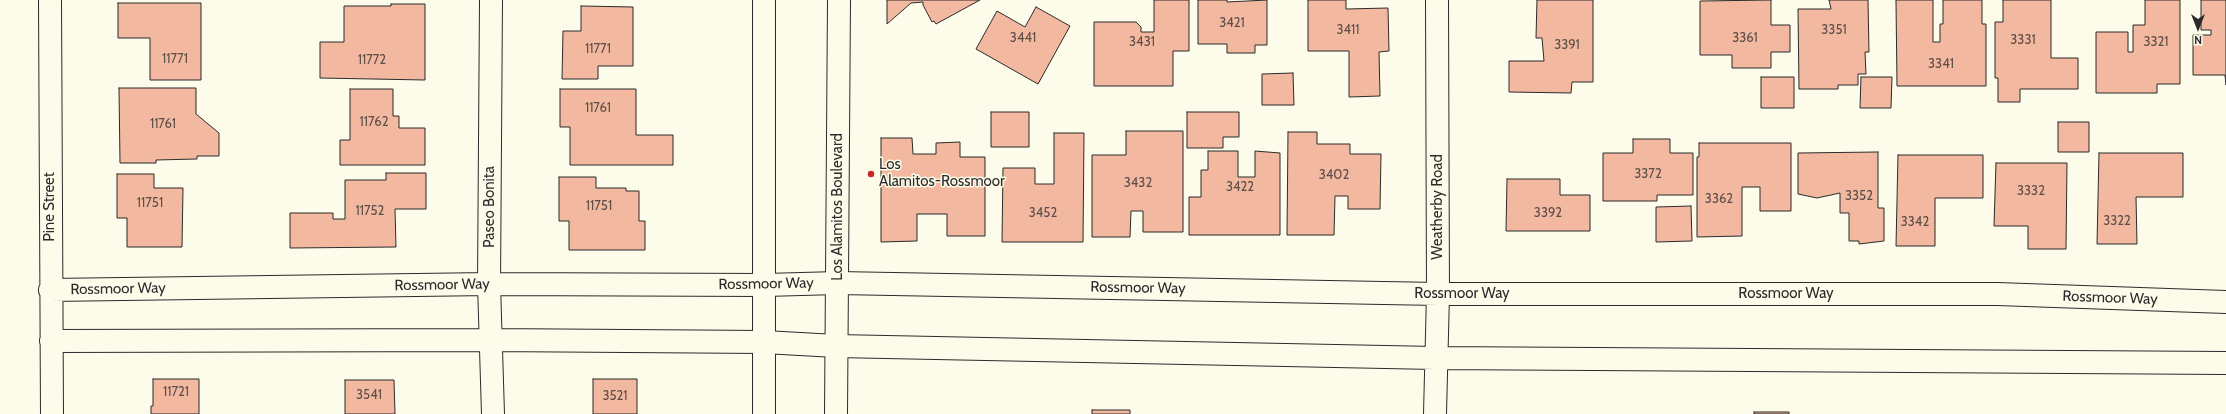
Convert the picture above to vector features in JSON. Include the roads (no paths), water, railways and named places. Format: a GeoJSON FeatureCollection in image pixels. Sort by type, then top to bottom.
{"type":"FeatureCollection","features":[{"type":"Feature","properties":{"kind":"street","name":"Pine Street"},"geometry":{"type":"LineString","coordinates":[[50,0],[50,290],[52,414]]}},
{"type":"Feature","properties":{"kind":"street","name":"Paseo Bonita"},"geometry":{"type":"LineString","coordinates":[[491,0],[489,284],[492,414]]}},
{"type":"Feature","properties":{"kind":"street"},"geometry":{"type":"LineString","coordinates":[[764,0],[764,414]]}},
{"type":"Feature","properties":{"kind":"street","name":"Los Alamitos Boulevard"},"geometry":{"type":"LineString","coordinates":[[836,414],[839,0]]}},
{"type":"Feature","properties":{"kind":"street","name":"Weatherby Road"},"geometry":{"type":"LineString","coordinates":[[1435,414],[1435,358],[1438,294],[1437,0]]}},
{"type":"Feature","properties":{"kind":"street","name":"Rossmoor Way"},"geometry":{"type":"LineString","coordinates":[[50,290],[489,284],[765,285],[838,283],[1438,294],[1998,294],[2226,302]]}},
{"type":"Feature","properties":{"kind":"street"},"geometry":{"type":"LineString","coordinates":[[51,342],[491,340],[764,342],[836,346],[1435,358],[2226,363]]}},
{"type":"Feature","properties":{"kind":"place","name":"Los Alamitos-Rossmoor"},"geometry":{"type":"Point","coordinates":[871,174]}}]}
